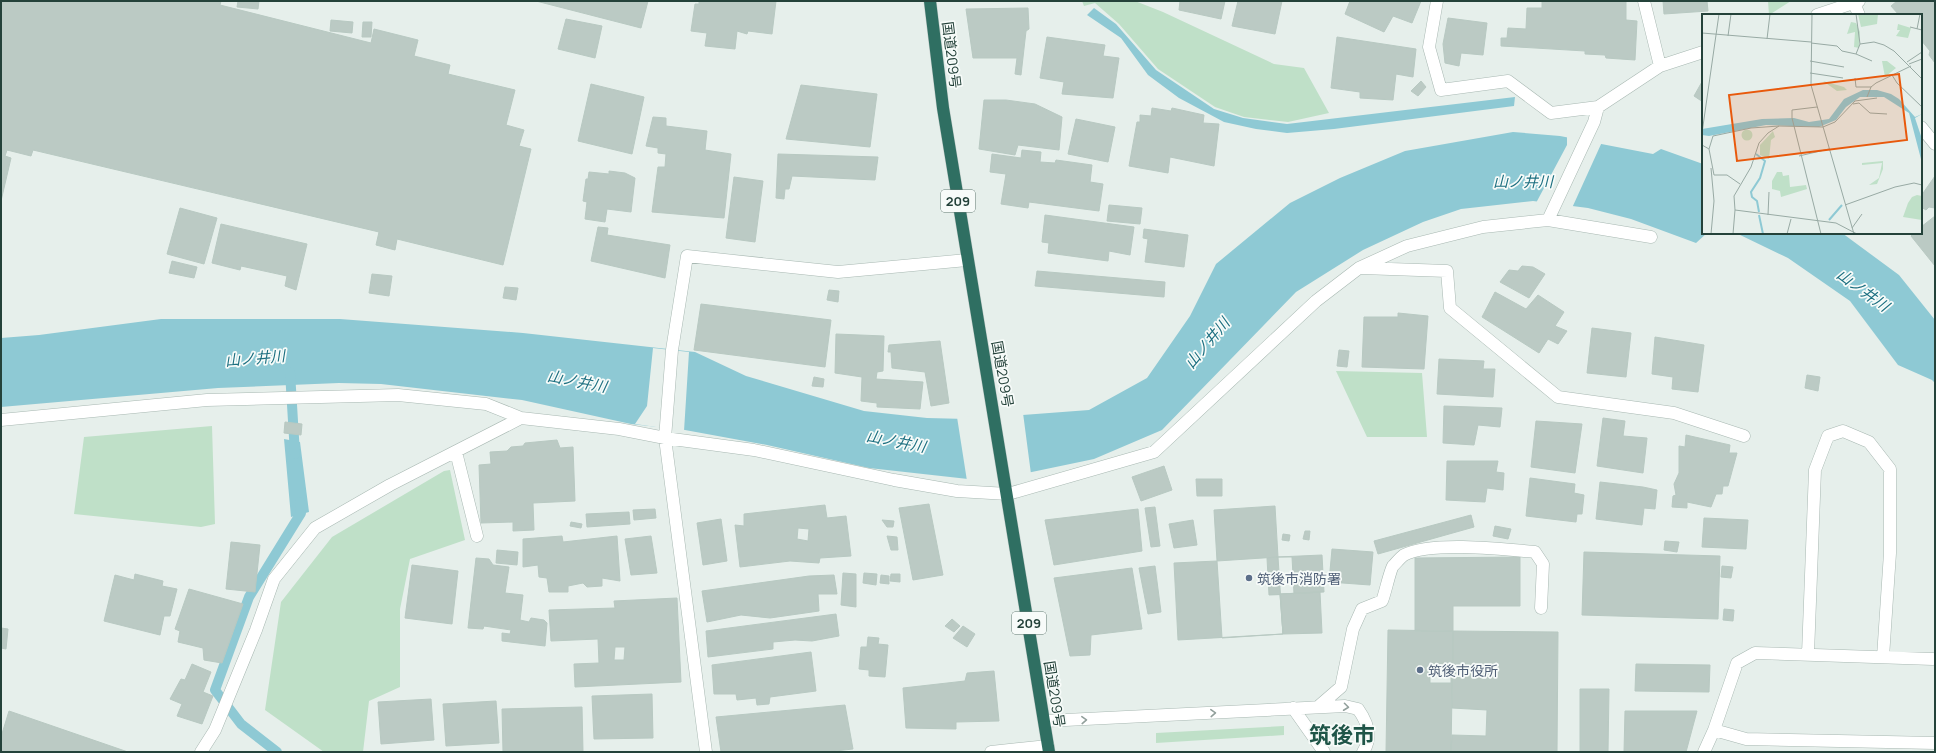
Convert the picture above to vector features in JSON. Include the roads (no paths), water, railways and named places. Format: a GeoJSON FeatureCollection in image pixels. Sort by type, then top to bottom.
{"type":"FeatureCollection","features":[{"type":"Feature","properties":{"kind":"highway","name":"国道209号"},"geometry":{"type":"LineString","coordinates":[[930,1],[943,108],[967,260],[1008,494],[1049,749]]}},
{"type":"Feature","properties":{"kind":"street"},"geometry":{"type":"LineString","coordinates":[[1437,1],[1429,47],[1441,90],[1508,80],[1551,113],[1598,106],[1660,66],[1702,52]]}},
{"type":"Feature","properties":{"kind":"street"},"geometry":{"type":"LineString","coordinates":[[1644,1],[1660,66]]}},
{"type":"Feature","properties":{"kind":"street"},"geometry":{"type":"LineString","coordinates":[[1820,14],[1857,2],[1860,14]]}},
{"type":"Feature","properties":{"kind":"street"},"geometry":{"type":"LineString","coordinates":[[1548,220],[1594,122],[1598,106]]}},
{"type":"Feature","properties":{"kind":"street"},"geometry":{"type":"LineString","coordinates":[[1922,129],[1935,144]]}},
{"type":"Feature","properties":{"kind":"street"},"geometry":{"type":"LineString","coordinates":[[1,420],[207,400],[398,395],[486,404],[521,418],[665,433],[754,450],[894,480],[957,491],[1008,494],[1154,452],[1316,301],[1359,268],[1407,246],[1483,227],[1548,220],[1651,236]]}},
{"type":"Feature","properties":{"kind":"street"},"geometry":{"type":"LineString","coordinates":[[706,752],[665,433],[672,350],[687,256],[838,272],[967,260]]}},
{"type":"Feature","properties":{"kind":"street"},"geometry":{"type":"LineString","coordinates":[[1359,268],[1447,271],[1450,308],[1558,397],[1674,413],[1744,436]]}},
{"type":"Feature","properties":{"kind":"street"},"geometry":{"type":"LineString","coordinates":[[201,752],[215,730],[256,630],[274,579],[315,528],[390,485],[521,418]]}},
{"type":"Feature","properties":{"kind":"street"},"geometry":{"type":"LineString","coordinates":[[1808,654],[1815,470],[1828,436],[1843,431],[1868,442],[1890,469],[1890,553],[1883,657]]}},
{"type":"Feature","properties":{"kind":"street"},"geometry":{"type":"LineString","coordinates":[[456,452],[477,536]]}},
{"type":"Feature","properties":{"kind":"street"},"geometry":{"type":"LineString","coordinates":[[1319,706],[1341,687],[1353,629],[1362,609],[1382,601],[1388,586],[1392,568],[1403,556],[1431,547],[1501,548],[1535,552],[1542,564],[1541,608]]}},
{"type":"Feature","properties":{"kind":"street"},"geometry":{"type":"LineString","coordinates":[[1704,752],[1714,730],[1737,662],[1755,652],[1933,659]]}},
{"type":"Feature","properties":{"kind":"street"},"geometry":{"type":"LineString","coordinates":[[1045,722],[1319,706],[1345,706],[1358,709],[1364,718],[1369,731],[1369,741],[1363,752]]}},
{"type":"Feature","properties":{"kind":"street"},"geometry":{"type":"LineString","coordinates":[[1293,708],[1324,752]]}},
{"type":"Feature","properties":{"kind":"street"},"geometry":{"type":"LineString","coordinates":[[1714,730],[1746,739],[1935,744]]}},
{"type":"Feature","properties":{"kind":"street"},"geometry":{"type":"LineString","coordinates":[[991,752],[1049,749]]}},
{"type":"Feature","properties":{"kind":"water"},"geometry":{"type":"Polygon","coordinates":[[[1094,8],[1116,24],[1156,70],[1214,109],[1243,118],[1287,124],[1515,97],[1514,106],[1334,129],[1287,133],[1256,129],[1224,122],[1179,98],[1148,75],[1121,38],[1087,15],[1094,8]]]}},
{"type":"Feature","properties":{"kind":"water","name":"山ノ井川"},"geometry":{"type":"Polygon","coordinates":[[[1513,132],[1560,136],[1653,154],[1661,149],[1702,164],[1702,234],[1706,234],[1696,243],[1631,219],[1588,208],[1533,201],[1461,209],[1423,222],[1363,250],[1296,292],[1162,430],[1094,459],[1027,473],[968,479],[869,468],[767,445],[685,430],[631,424],[522,400],[381,384],[339,383],[218,388],[1,407],[1,338],[39,335],[161,319],[340,319],[523,333],[695,352],[746,376],[864,411],[927,418],[967,419],[1089,410],[1147,378],[1190,316],[1216,264],[1290,203],[1340,178],[1405,151],[1513,132]]]}},
{"type":"Feature","properties":{"kind":"water","name":"山ノ井川"},"geometry":{"type":"Polygon","coordinates":[[[1738,234],[1843,234],[1899,275],[1935,320],[1935,383],[1932,380],[1898,365],[1850,301],[1788,258],[1738,234]]]}},
{"type":"Feature","properties":{"kind":"water"},"geometry":{"type":"Polygon","coordinates":[[[284,439],[300,442],[309,512],[291,517],[284,439]]]}},
{"type":"Feature","properties":{"kind":"waterway"},"geometry":{"type":"LineString","coordinates":[[290,372],[295,454]]}},
{"type":"Feature","properties":{"kind":"waterway"},"geometry":{"type":"LineString","coordinates":[[277,752],[241,724],[215,690],[249,597],[301,513],[300,502]]}},
{"type":"Feature","properties":{"kind":"place","name":"筑後市消防署"},"geometry":{"type":"Point","coordinates":[1249,578]}},
{"type":"Feature","properties":{"kind":"place","name":"筑後市役所"},"geometry":{"type":"Point","coordinates":[1420,670]}},
{"type":"Feature","properties":{"kind":"district","name":"筑後市"},"geometry":{"type":"Point","coordinates":[1342,735]}}]}
